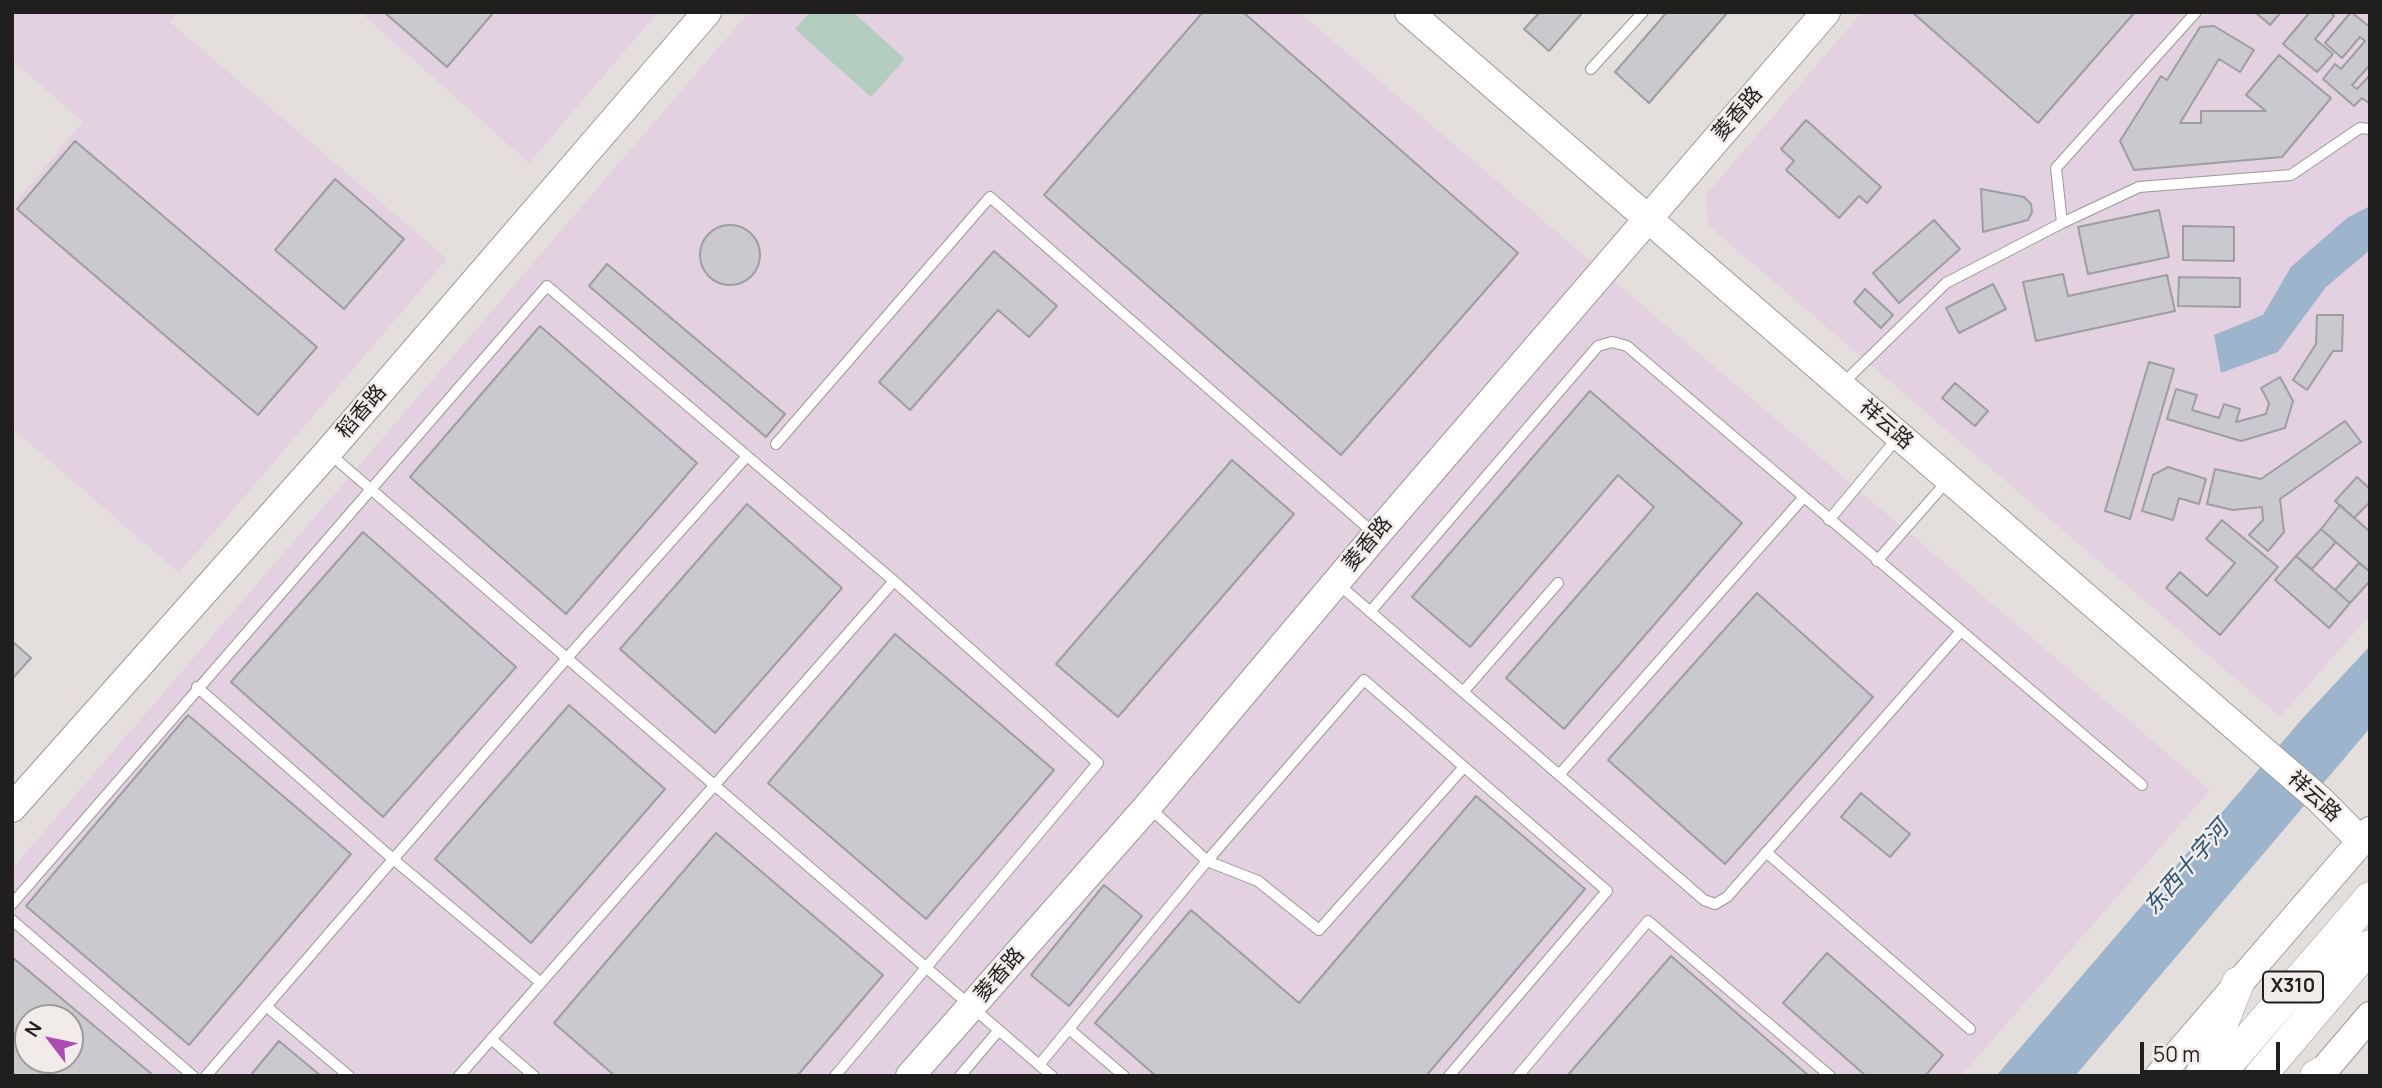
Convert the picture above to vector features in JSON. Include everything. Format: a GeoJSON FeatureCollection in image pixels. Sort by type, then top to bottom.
{"type":"FeatureCollection","features":[{"type":"Feature","properties":{"kind":"main road","name":"X310"},"geometry":{"type":"LineString","coordinates":[[2217,1076],[2370,898]]}},
{"type":"Feature","properties":{"kind":"main road","name":"X310"},"geometry":{"type":"LineString","coordinates":[[2260,1076],[2370,946]]}},
{"type":"Feature","properties":{"kind":"main road"},"geometry":{"type":"LineString","coordinates":[[2201,1076],[2238,983]]}},
{"type":"Feature","properties":{"kind":"street","name":"稻香路"},"geometry":{"type":"LineString","coordinates":[[12,808],[328,452],[707,12]]}},
{"type":"Feature","properties":{"kind":"street","name":"祥云路"},"geometry":{"type":"LineString","coordinates":[[1409,12],[2265,753],[2365,836]]}},
{"type":"Feature","properties":{"kind":"street","name":"菱香路"},"geometry":{"type":"LineString","coordinates":[[910,1076],[1148,806],[1376,535],[1826,12]]}},
{"type":"Feature","properties":{"kind":"street"},"geometry":{"type":"LineString","coordinates":[[2159,1076],[2365,836]]}},
{"type":"Feature","properties":{"kind":"street"},"geometry":{"type":"LineString","coordinates":[[2319,1075],[2370,1016]]}},
{"type":"Feature","properties":{"kind":"lane"},"geometry":{"type":"LineString","coordinates":[[1591,69],[1643,12]]}},
{"type":"Feature","properties":{"kind":"lane"},"geometry":{"type":"LineString","coordinates":[[2062,223],[2056,168],[2196,12]]}},
{"type":"Feature","properties":{"kind":"lane"},"geometry":{"type":"LineString","coordinates":[[1841,385],[1946,283],[2062,223],[2139,187],[2291,175],[2360,128],[2370,129]]}},
{"type":"Feature","properties":{"kind":"lane"},"geometry":{"type":"LineString","coordinates":[[776,444],[990,197],[1376,535]]}},
{"type":"Feature","properties":{"kind":"lane"},"geometry":{"type":"LineString","coordinates":[[12,904],[197,687],[547,286],[894,581],[1098,763],[835,1076]]}},
{"type":"Feature","properties":{"kind":"lane"},"geometry":{"type":"LineString","coordinates":[[1370,612],[1598,346],[1612,342],[1628,346],[2142,785]]}},
{"type":"Feature","properties":{"kind":"lane"},"geometry":{"type":"LineString","coordinates":[[1829,520],[1899,436]]}},
{"type":"Feature","properties":{"kind":"lane"},"geometry":{"type":"LineString","coordinates":[[328,452],[1052,1076]]}},
{"type":"Feature","properties":{"kind":"lane"},"geometry":{"type":"LineString","coordinates":[[206,1076],[567,658],[747,456]]}},
{"type":"Feature","properties":{"kind":"lane"},"geometry":{"type":"LineString","coordinates":[[1877,561],[1949,479]]}},
{"type":"Feature","properties":{"kind":"lane"},"geometry":{"type":"LineString","coordinates":[[1559,775],[1803,498]]}},
{"type":"Feature","properties":{"kind":"lane"},"geometry":{"type":"LineString","coordinates":[[459,1076],[894,581]]}},
{"type":"Feature","properties":{"kind":"lane"},"geometry":{"type":"LineString","coordinates":[[1336,582],[1704,900],[1715,904],[1727,897],[1961,631]]}},
{"type":"Feature","properties":{"kind":"lane"},"geometry":{"type":"LineString","coordinates":[[1463,692],[1558,583]]}},
{"type":"Feature","properties":{"kind":"lane"},"geometry":{"type":"LineString","coordinates":[[1039,1065],[1207,861],[1364,680],[1607,891],[1450,1076]]}},
{"type":"Feature","properties":{"kind":"lane"},"geometry":{"type":"LineString","coordinates":[[197,687],[393,859],[540,982]]}},
{"type":"Feature","properties":{"kind":"lane"},"geometry":{"type":"LineString","coordinates":[[1148,806],[1207,861],[1258,881],[1319,930],[1464,767]]}},
{"type":"Feature","properties":{"kind":"lane"},"geometry":{"type":"LineString","coordinates":[[1766,852],[1970,1029]]}},
{"type":"Feature","properties":{"kind":"lane"},"geometry":{"type":"LineString","coordinates":[[12,920],[193,1076]]}},
{"type":"Feature","properties":{"kind":"lane"},"geometry":{"type":"LineString","coordinates":[[1518,1076],[1648,921],[1830,1076]]}},
{"type":"Feature","properties":{"kind":"lane"},"geometry":{"type":"LineString","coordinates":[[266,1006],[349,1076]]}},
{"type":"Feature","properties":{"kind":"lane"},"geometry":{"type":"LineString","coordinates":[[1069,1028],[1124,1076]]}},
{"type":"Feature","properties":{"kind":"lane"},"geometry":{"type":"LineString","coordinates":[[960,1076],[999,1030]]}},
{"type":"Feature","properties":{"kind":"lane"},"geometry":{"type":"LineString","coordinates":[[491,1039],[534,1076]]}},
{"type":"Feature","properties":{"kind":"shaded area"},"geometry":{"type":"Polygon","coordinates":[[[12,12],[178,12],[170,22],[447,259],[179,573],[12,428],[12,206],[83,122],[12,60],[12,12]]]}},
{"type":"Feature","properties":{"kind":"shaded area"},"geometry":{"type":"Polygon","coordinates":[[[360,12],[658,12],[529,163],[360,12]]]}},
{"type":"Feature","properties":{"kind":"shaded area"},"geometry":{"type":"Polygon","coordinates":[[[749,12],[1299,12],[2210,790],[1961,1076],[12,1076],[12,869],[749,12]]]}},
{"type":"Feature","properties":{"kind":"shaded area"},"geometry":{"type":"Polygon","coordinates":[[[1862,12],[2370,12],[2370,615],[2280,717],[1708,225],[1706,195],[1862,12]]]}},
{"type":"Feature","properties":{"kind":"green space"},"geometry":{"type":"Polygon","coordinates":[[[810,12],[853,12],[905,59],[871,97],[795,29],[810,12]]]}},
{"type":"Feature","properties":{"kind":"water"},"geometry":{"type":"Polygon","coordinates":[[[2370,206],[2370,250],[2326,287],[2278,352],[2221,373],[2214,335],[2263,315],[2291,267],[2347,218],[2370,206]]]}},
{"type":"Feature","properties":{"kind":"water","name":"东西十字河"},"geometry":{"type":"Polygon","coordinates":[[[2370,646],[2370,728],[2075,1076],[1996,1076],[2302,719],[2370,646]]]}},
{"type":"Feature","properties":{"kind":"building"},"geometry":{"type":"Polygon","coordinates":[[[384,12],[494,12],[447,67],[384,12]]]}},
{"type":"Feature","properties":{"kind":"building"},"geometry":{"type":"Polygon","coordinates":[[[1203,12],[1243,12],[1518,253],[1341,455],[1044,195],[1203,12]]]}},
{"type":"Feature","properties":{"kind":"building"},"geometry":{"type":"Polygon","coordinates":[[[1540,12],[1583,12],[1549,51],[1524,29],[1540,12]]]}},
{"type":"Feature","properties":{"kind":"building"},"geometry":{"type":"Polygon","coordinates":[[[1667,12],[1728,12],[1649,103],[1615,72],[1667,12]]]}},
{"type":"Feature","properties":{"kind":"building"},"geometry":{"type":"Polygon","coordinates":[[[1912,12],[2135,12],[2038,123],[1912,12]]]}},
{"type":"Feature","properties":{"kind":"building"},"geometry":{"type":"Polygon","coordinates":[[[2255,12],[2281,12],[2270,25],[2255,12]]]}},
{"type":"Feature","properties":{"kind":"building"},"geometry":{"type":"Polygon","coordinates":[[[2310,12],[2330,12],[2334,16],[2315,39],[2333,54],[2317,72],[2283,44],[2310,12]]]}},
{"type":"Feature","properties":{"kind":"building"},"geometry":{"type":"Polygon","coordinates":[[[2351,12],[2370,27],[2370,65],[2352,85],[2357,89],[2370,75],[2370,104],[2362,98],[2354,106],[2323,79],[2335,64],[2341,69],[2365,41],[2360,37],[2342,58],[2325,43],[2351,12]]]}},
{"type":"Feature","properties":{"kind":"building"},"geometry":{"type":"Polygon","coordinates":[[[2214,26],[2254,50],[2240,72],[2219,59],[2180,123],[2201,123],[2201,111],[2266,111],[2246,95],[2279,55],[2331,98],[2282,157],[2134,170],[2120,141],[2161,76],[2167,80],[2200,27],[2214,26]]]}},
{"type":"Feature","properties":{"kind":"building"},"geometry":{"type":"Polygon","coordinates":[[[1806,120],[1881,187],[1867,203],[1859,196],[1839,218],[1786,170],[1794,161],[1781,149],[1806,120]]]}},
{"type":"Feature","properties":{"kind":"building"},"geometry":{"type":"Polygon","coordinates":[[[75,141],[317,347],[258,415],[17,209],[75,141]]]}},
{"type":"Feature","properties":{"kind":"building"},"geometry":{"type":"Polygon","coordinates":[[[335,179],[404,239],[344,309],[275,250],[335,179]]]}},
{"type":"Feature","properties":{"kind":"building"},"geometry":{"type":"Polygon","coordinates":[[[1981,189],[2024,197],[2031,204],[2032,212],[2028,220],[1983,232],[1981,189]]]}},
{"type":"Feature","properties":{"kind":"building"},"geometry":{"type":"Polygon","coordinates":[[[2159,210],[2169,257],[2088,274],[2078,227],[2159,210]]]}},
{"type":"Feature","properties":{"kind":"building"},"geometry":{"type":"Polygon","coordinates":[[[1934,220],[1960,249],[1899,303],[1873,273],[1934,220]]]}},
{"type":"Feature","properties":{"kind":"building"},"geometry":{"type":"Polygon","coordinates":[[[724,225],[736,225],[755,238],[760,255],[758,267],[747,280],[736,285],[724,285],[705,272],[700,261],[700,249],[713,230],[724,225]]]}},
{"type":"Feature","properties":{"kind":"building"},"geometry":{"type":"Polygon","coordinates":[[[2183,226],[2234,227],[2234,261],[2183,260],[2183,226]]]}},
{"type":"Feature","properties":{"kind":"building"},"geometry":{"type":"Polygon","coordinates":[[[994,251],[1057,306],[1029,337],[998,310],[910,410],[879,382],[994,251]]]}},
{"type":"Feature","properties":{"kind":"building"},"geometry":{"type":"Polygon","coordinates":[[[607,264],[785,414],[766,437],[589,286],[607,264]]]}},
{"type":"Feature","properties":{"kind":"building"},"geometry":{"type":"Polygon","coordinates":[[[2063,274],[2068,296],[2167,275],[2175,311],[2036,341],[2023,282],[2063,274]]]}},
{"type":"Feature","properties":{"kind":"building"},"geometry":{"type":"Polygon","coordinates":[[[2179,277],[2240,278],[2240,307],[2178,306],[2179,277]]]}},
{"type":"Feature","properties":{"kind":"building"},"geometry":{"type":"Polygon","coordinates":[[[1993,284],[2006,309],[1959,333],[1946,308],[1993,284]]]}},
{"type":"Feature","properties":{"kind":"building"},"geometry":{"type":"Polygon","coordinates":[[[1865,289],[1893,315],[1881,328],[1854,302],[1865,289]]]}},
{"type":"Feature","properties":{"kind":"building"},"geometry":{"type":"Polygon","coordinates":[[[2317,315],[2343,315],[2342,351],[2333,351],[2307,390],[2293,380],[2316,344],[2317,315]]]}},
{"type":"Feature","properties":{"kind":"building"},"geometry":{"type":"Polygon","coordinates":[[[540,326],[697,463],[566,614],[410,477],[540,326]]]}},
{"type":"Feature","properties":{"kind":"building"},"geometry":{"type":"Polygon","coordinates":[[[2149,362],[2174,369],[2130,519],[2105,511],[2149,362]]]}},
{"type":"Feature","properties":{"kind":"building"},"geometry":{"type":"Polygon","coordinates":[[[2280,377],[2293,401],[2285,428],[2241,441],[2167,419],[2176,389],[2197,395],[2192,410],[2219,418],[2224,404],[2240,409],[2236,422],[2266,414],[2269,403],[2261,388],[2280,377]]]}},
{"type":"Feature","properties":{"kind":"building"},"geometry":{"type":"Polygon","coordinates":[[[1955,383],[1988,411],[1975,426],[1942,398],[1955,383]]]}},
{"type":"Feature","properties":{"kind":"building"},"geometry":{"type":"Polygon","coordinates":[[[1590,391],[1742,523],[1564,729],[1506,678],[1654,507],[1618,475],[1470,647],[1412,597],[1590,391]]]}},
{"type":"Feature","properties":{"kind":"building"},"geometry":{"type":"Polygon","coordinates":[[[2345,421],[2361,442],[2280,499],[2284,532],[2268,551],[2249,535],[2263,520],[2262,507],[2233,510],[2207,504],[2215,469],[2261,479],[2345,421]]]}},
{"type":"Feature","properties":{"kind":"building"},"geometry":{"type":"Polygon","coordinates":[[[1232,460],[1294,514],[1118,717],[1056,664],[1232,460]]]}},
{"type":"Feature","properties":{"kind":"building"},"geometry":{"type":"Polygon","coordinates":[[[2168,467],[2206,479],[2199,504],[2179,498],[2173,520],[2142,511],[2153,475],[2168,467]]]}},
{"type":"Feature","properties":{"kind":"building"},"geometry":{"type":"Polygon","coordinates":[[[2357,477],[2370,489],[2370,502],[2354,518],[2335,501],[2357,477]]]}},
{"type":"Feature","properties":{"kind":"building"},"geometry":{"type":"Polygon","coordinates":[[[747,504],[842,588],[715,733],[620,649],[747,504]]]}},
{"type":"Feature","properties":{"kind":"building"},"geometry":{"type":"Polygon","coordinates":[[[2340,505],[2370,532],[2370,572],[2321,529],[2340,505]]]}},
{"type":"Feature","properties":{"kind":"building"},"geometry":{"type":"Polygon","coordinates":[[[2222,520],[2278,567],[2220,635],[2166,588],[2180,572],[2207,596],[2235,563],[2206,539],[2222,520]]]}},
{"type":"Feature","properties":{"kind":"building"},"geometry":{"type":"Polygon","coordinates":[[[2321,529],[2336,542],[2312,569],[2296,556],[2321,529]]]}},
{"type":"Feature","properties":{"kind":"building"},"geometry":{"type":"Polygon","coordinates":[[[363,532],[516,667],[383,817],[231,682],[363,532]]]}},
{"type":"Feature","properties":{"kind":"building"},"geometry":{"type":"Polygon","coordinates":[[[2296,556],[2350,603],[2329,628],[2275,580],[2296,556]]]}},
{"type":"Feature","properties":{"kind":"building"},"geometry":{"type":"Polygon","coordinates":[[[2359,563],[2370,572],[2370,581],[2350,603],[2335,590],[2359,563]]]}},
{"type":"Feature","properties":{"kind":"building"},"geometry":{"type":"Polygon","coordinates":[[[1757,593],[1873,697],[1725,864],[1608,760],[1757,593]]]}},
{"type":"Feature","properties":{"kind":"building"},"geometry":{"type":"Polygon","coordinates":[[[895,634],[1054,770],[926,919],[768,783],[895,634]]]}},
{"type":"Feature","properties":{"kind":"building"},"geometry":{"type":"Polygon","coordinates":[[[12,641],[31,658],[12,679],[12,641]]]}},
{"type":"Feature","properties":{"kind":"building"},"geometry":{"type":"Polygon","coordinates":[[[569,705],[665,789],[531,943],[435,859],[569,705]]]}},
{"type":"Feature","properties":{"kind":"building"},"geometry":{"type":"Polygon","coordinates":[[[188,715],[351,854],[189,1045],[26,906],[188,715]]]}},
{"type":"Feature","properties":{"kind":"building"},"geometry":{"type":"Polygon","coordinates":[[[1861,793],[1910,834],[1890,857],[1841,817],[1861,793]]]}},
{"type":"Feature","properties":{"kind":"building"},"geometry":{"type":"Polygon","coordinates":[[[1476,796],[1585,889],[1426,1076],[1156,1076],[1095,1023],[1191,910],[1299,1003],[1476,796]]]}},
{"type":"Feature","properties":{"kind":"building"},"geometry":{"type":"Polygon","coordinates":[[[716,833],[883,975],[797,1076],[615,1076],[554,1023],[716,833]]]}},
{"type":"Feature","properties":{"kind":"building"},"geometry":{"type":"Polygon","coordinates":[[[1104,885],[1142,916],[1069,1006],[1031,975],[1104,885]]]}},
{"type":"Feature","properties":{"kind":"building"},"geometry":{"type":"Polygon","coordinates":[[[1827,953],[1943,1055],[1925,1076],[1866,1076],[1783,1003],[1827,953]]]}},
{"type":"Feature","properties":{"kind":"building"},"geometry":{"type":"Polygon","coordinates":[[[1671,956],[1809,1076],[1567,1076],[1671,956]]]}},
{"type":"Feature","properties":{"kind":"building"},"geometry":{"type":"Polygon","coordinates":[[[12,957],[68,1004],[14,1004],[14,1074],[84,1074],[84,1017],[154,1076],[12,1076],[12,957]]]}},
{"type":"Feature","properties":{"kind":"building"},"geometry":{"type":"Polygon","coordinates":[[[279,1041],[321,1076],[250,1076],[279,1041]]]}}]}
